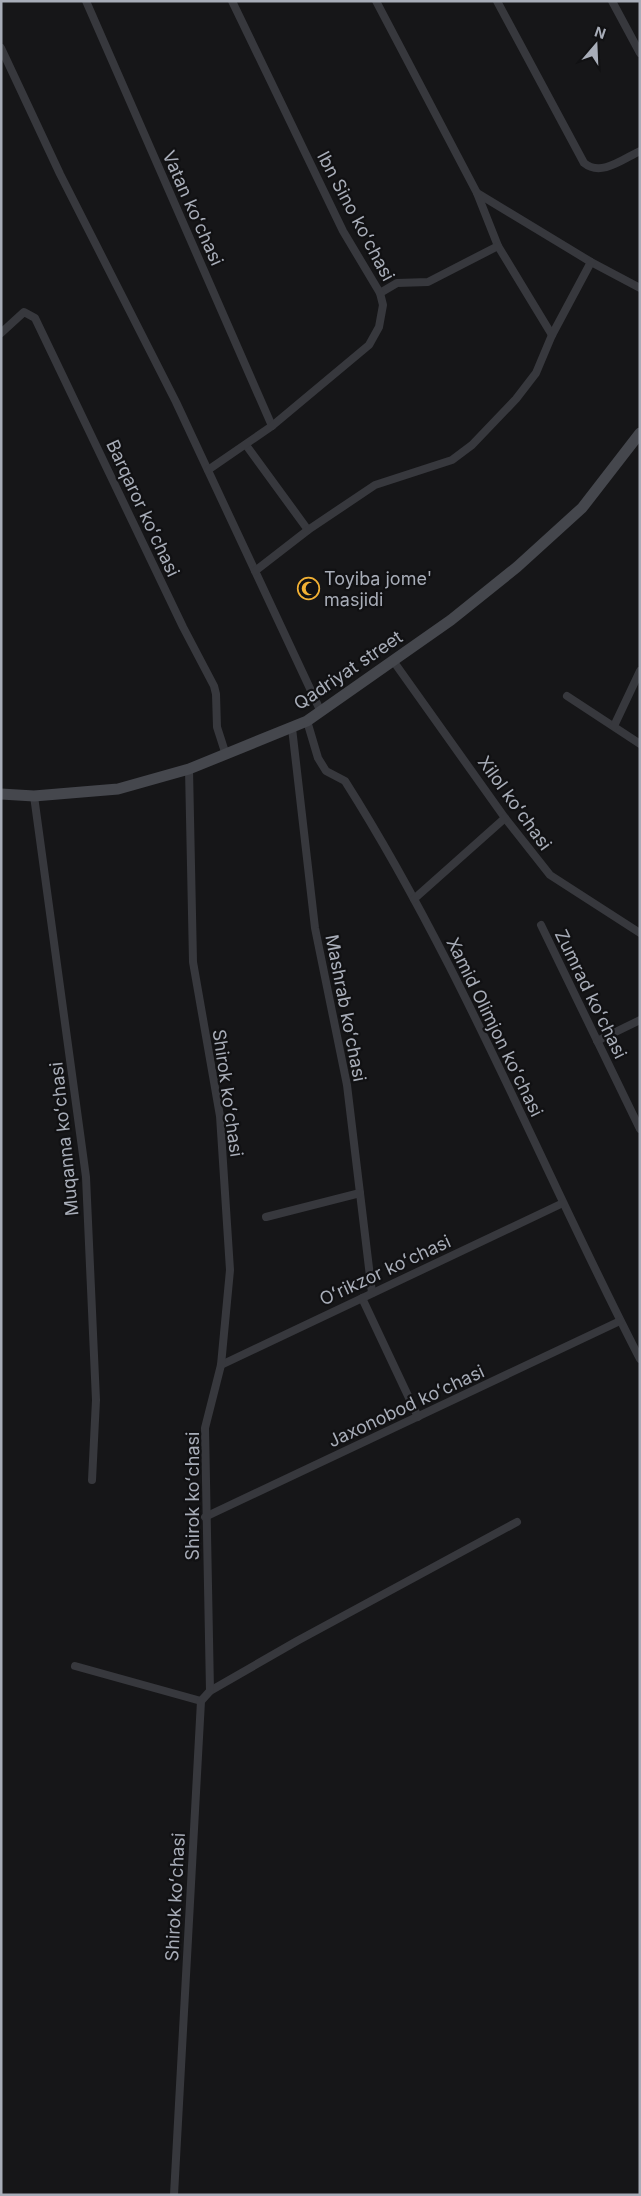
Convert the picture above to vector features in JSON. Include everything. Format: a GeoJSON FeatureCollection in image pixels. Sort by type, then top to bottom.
{"type":"FeatureCollection","features":[{"type":"Feature","properties":{"kind":"street","name":"Vatan koʻchasi"},"geometry":{"type":"LineString","coordinates":[[86,1],[272,426]]}},
{"type":"Feature","properties":{"kind":"street","name":"Ibn Sino koʻchasi"},"geometry":{"type":"LineString","coordinates":[[208,470],[272,426],[369,345],[379,327],[383,305],[380,293],[344,231],[232,1]]}},
{"type":"Feature","properties":{"kind":"street"},"geometry":{"type":"LineString","coordinates":[[376,1],[477,193],[498,246],[552,335]]}},
{"type":"Feature","properties":{"kind":"street"},"geometry":{"type":"LineString","coordinates":[[497,1],[584,164],[594,169],[604,169],[640,151]]}},
{"type":"Feature","properties":{"kind":"street"},"geometry":{"type":"LineString","coordinates":[[612,1],[640,53]]}},
{"type":"Feature","properties":{"kind":"street"},"geometry":{"type":"LineString","coordinates":[[1,48],[60,174],[208,470],[322,712]]}},
{"type":"Feature","properties":{"kind":"street"},"geometry":{"type":"LineString","coordinates":[[477,193],[591,262],[640,288]]}},
{"type":"Feature","properties":{"kind":"street"},"geometry":{"type":"LineString","coordinates":[[380,293],[397,283],[428,282],[498,246]]}},
{"type":"Feature","properties":{"kind":"street"},"geometry":{"type":"LineString","coordinates":[[256,571],[308,530],[375,485],[442,464],[461,454],[494,424],[516,399],[542,363],[552,335],[591,262]]}},
{"type":"Feature","properties":{"kind":"street","name":"Barqaror koʻchasi"},"geometry":{"type":"LineString","coordinates":[[1,333],[24,312],[35,318],[183,627],[214,686],[218,727],[226,755]]}},
{"type":"Feature","properties":{"kind":"street","name":"Qadriyat street"},"geometry":{"type":"LineString","coordinates":[[1,794],[34,796],[118,790],[189,769],[307,721],[394,662],[451,620],[509,572],[582,508],[640,433]]}},
{"type":"Feature","properties":{"kind":"street"},"geometry":{"type":"LineString","coordinates":[[246,445],[308,530]]}},
{"type":"Feature","properties":{"kind":"street","name":"Xilol koʻchasi"},"geometry":{"type":"LineString","coordinates":[[394,662],[504,818],[550,875],[640,933]]}},
{"type":"Feature","properties":{"kind":"street"},"geometry":{"type":"LineString","coordinates":[[614,726],[640,671]]}},
{"type":"Feature","properties":{"kind":"street"},"geometry":{"type":"LineString","coordinates":[[567,696],[640,744]]}},
{"type":"Feature","properties":{"kind":"street","name":"Xamid Olimjon koʻchasi"},"geometry":{"type":"LineString","coordinates":[[307,721],[318,758],[326,771],[345,780],[414,899],[527,1125],[562,1203],[640,1359]]}},
{"type":"Feature","properties":{"kind":"street","name":"Mashrab koʻchasi"},"geometry":{"type":"LineString","coordinates":[[292,728],[315,928],[346,1085],[372,1293]]}},
{"type":"Feature","properties":{"kind":"street","name":"Shirok koʻchasi"},"geometry":{"type":"LineString","coordinates":[[189,769],[193,962],[220,1116],[230,1270],[220,1365],[205,1428],[205,1517],[210,1691]]}},
{"type":"Feature","properties":{"kind":"street","name":"Muqanna koʻchasi"},"geometry":{"type":"LineString","coordinates":[[34,796],[86,1177],[96,1400],[92,1480]]}},
{"type":"Feature","properties":{"kind":"street"},"geometry":{"type":"LineString","coordinates":[[414,899],[504,818]]}},
{"type":"Feature","properties":{"kind":"street","name":"Zumrad koʻchasi"},"geometry":{"type":"LineString","coordinates":[[541,925],[640,1129]]}},
{"type":"Feature","properties":{"kind":"street"},"geometry":{"type":"LineString","coordinates":[[597,1041],[640,1020]]}},
{"type":"Feature","properties":{"kind":"street"},"geometry":{"type":"LineString","coordinates":[[266,1218],[360,1193]]}},
{"type":"Feature","properties":{"kind":"street","name":"Oʻrikzor koʻchasi"},"geometry":{"type":"LineString","coordinates":[[220,1365],[562,1203]]}},
{"type":"Feature","properties":{"kind":"street"},"geometry":{"type":"LineString","coordinates":[[362,1298],[418,1417]]}},
{"type":"Feature","properties":{"kind":"street","name":"Jaxonobod koʻchasi"},"geometry":{"type":"LineString","coordinates":[[205,1517],[620,1321]]}},
{"type":"Feature","properties":{"kind":"street"},"geometry":{"type":"LineString","coordinates":[[75,1666],[201,1701],[210,1691],[297,1641],[517,1522]]}},
{"type":"Feature","properties":{"kind":"street","name":"Shirok koʻchasi"},"geometry":{"type":"LineString","coordinates":[[174,2195],[201,1701]]}},
{"type":"Feature","properties":{"kind":"place","name":"Toyiba jome' masjidi"},"geometry":{"type":"Point","coordinates":[308,588]}}]}
